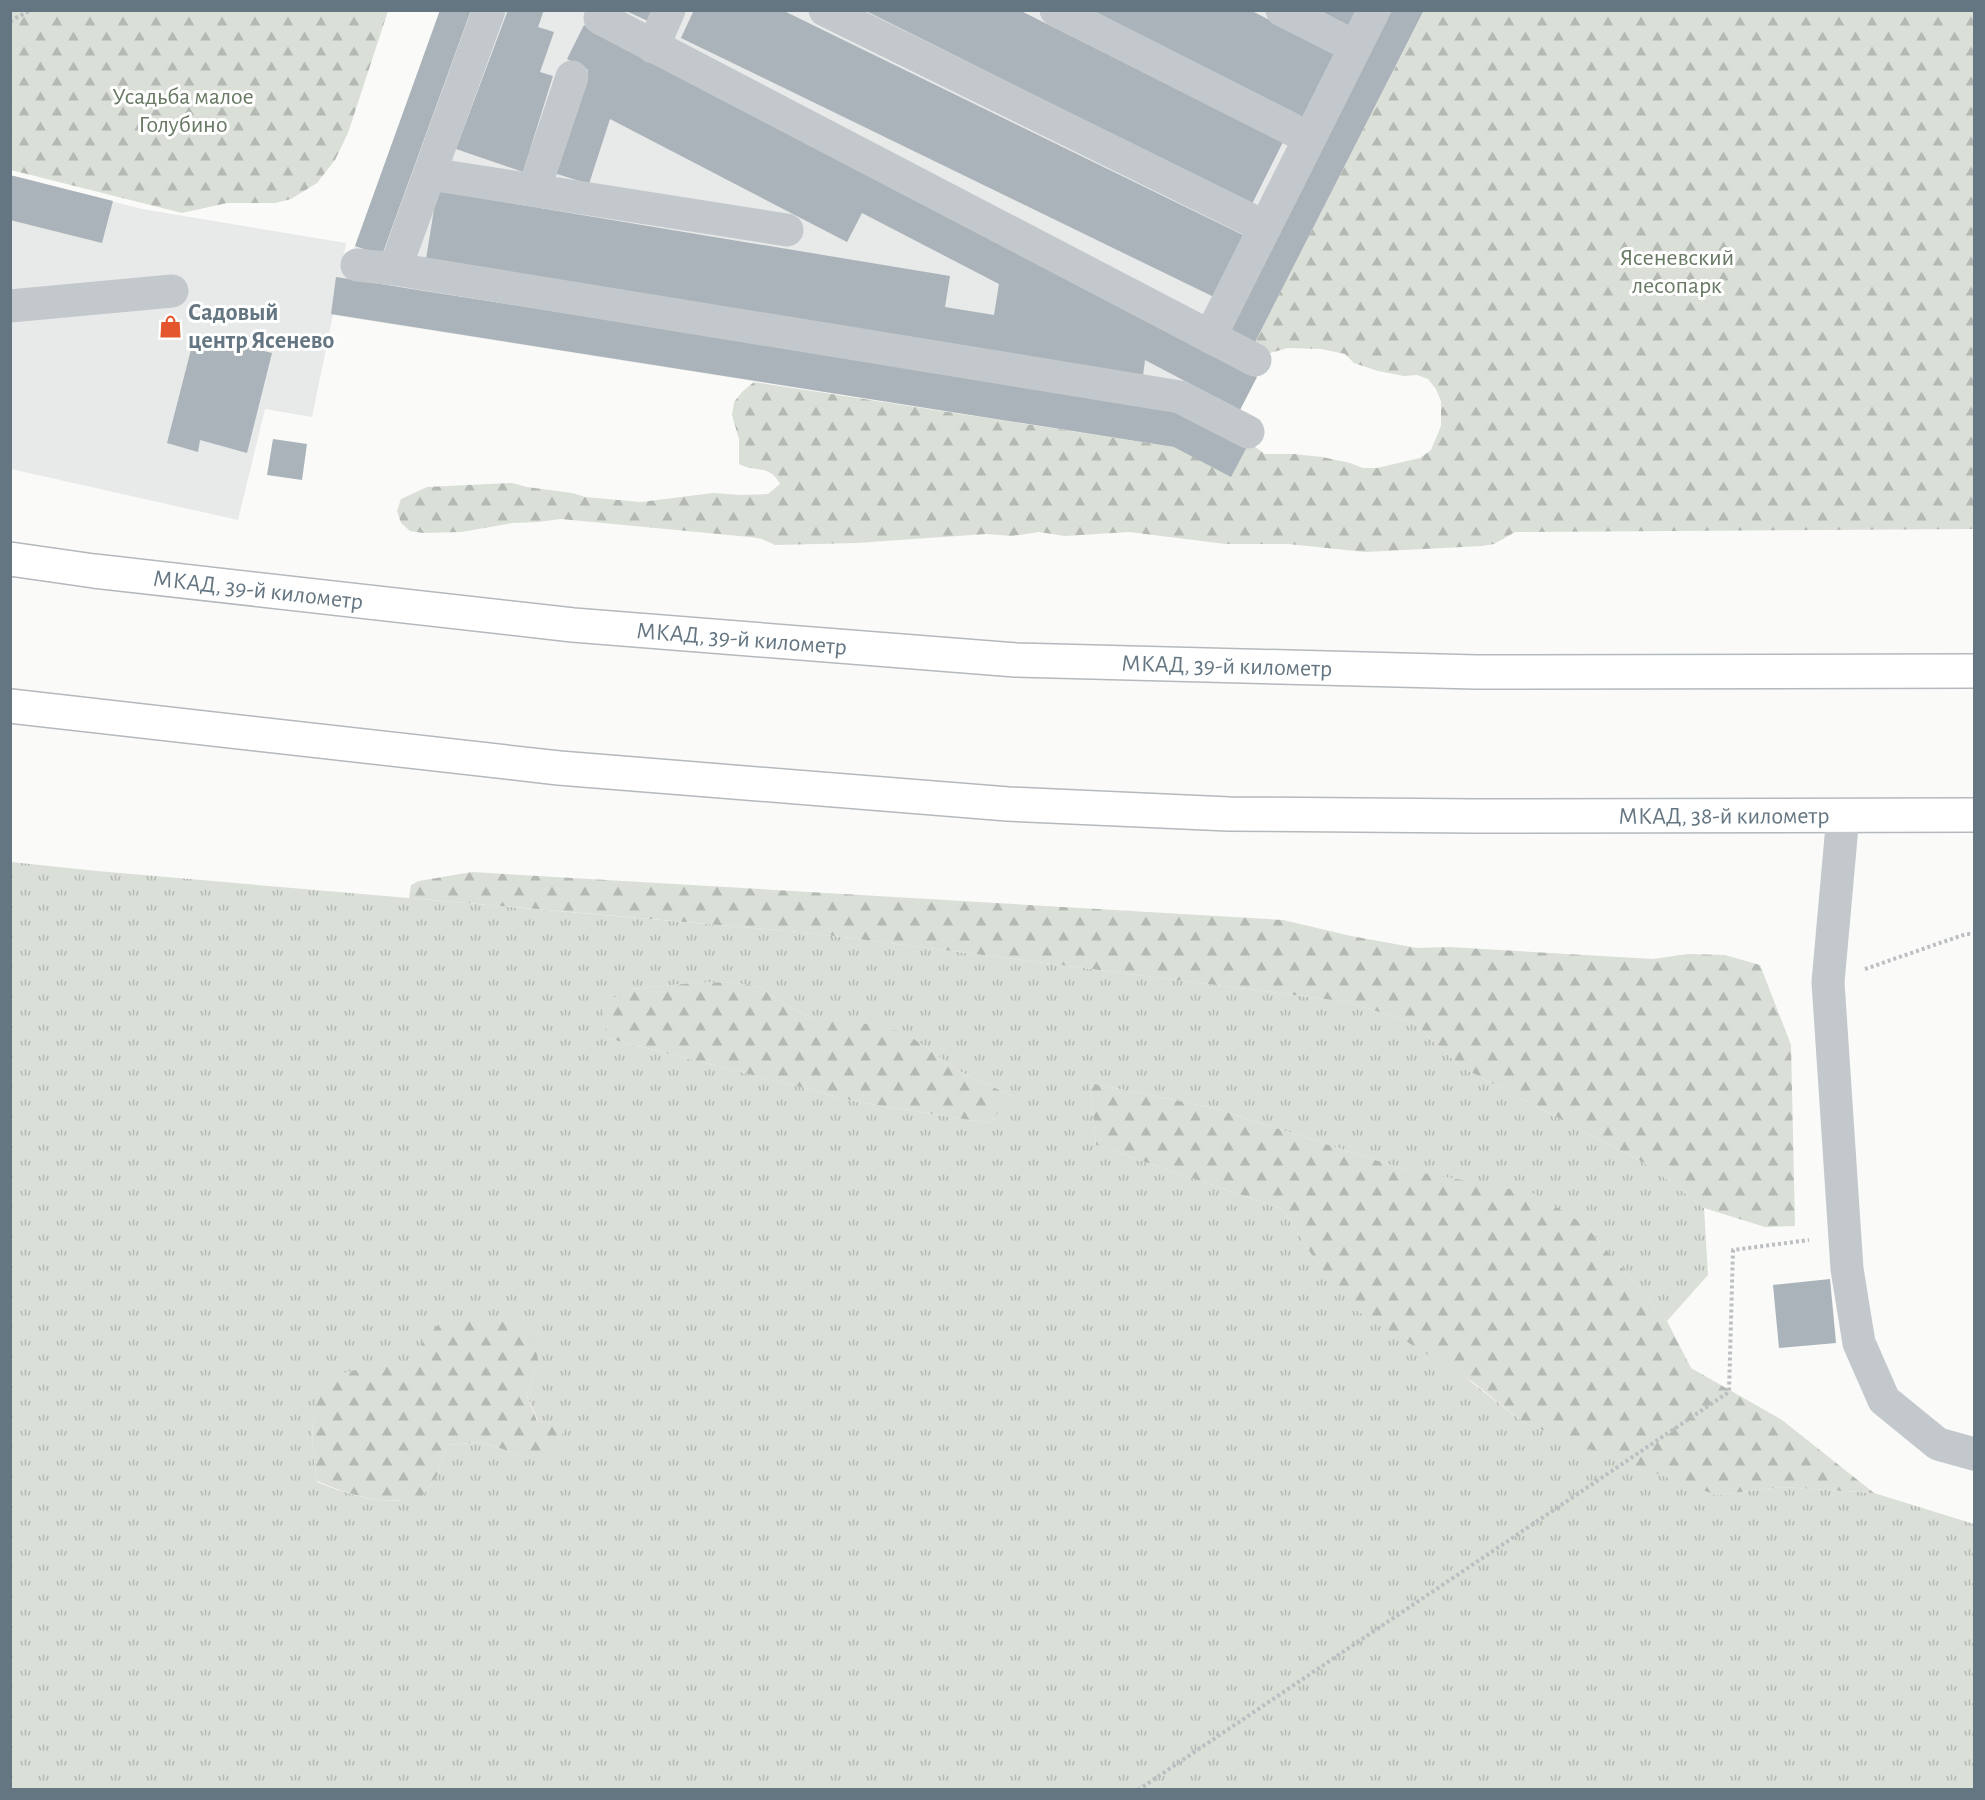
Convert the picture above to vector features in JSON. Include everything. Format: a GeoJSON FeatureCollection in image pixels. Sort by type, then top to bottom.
{"type":"FeatureCollection","features":[{"type":"Feature","properties":{"kind":"highway","name":"МКАД, 39-й километр"},"geometry":{"type":"LineString","coordinates":[[10,559],[94,571],[573,625],[1016,660],[1476,672],[1974,671]]}},
{"type":"Feature","properties":{"kind":"highway","name":"МКАД, 38-й километр"},"geometry":{"type":"LineString","coordinates":[[10,706],[559,768],[1008,804],[1229,814],[1974,815]]}},
{"type":"Feature","properties":{"kind":"street"},"geometry":{"type":"LineString","coordinates":[[395,269],[489,10]]}},
{"type":"Feature","properties":{"kind":"street"},"geometry":{"type":"LineString","coordinates":[[653,47],[669,10]]}},
{"type":"Feature","properties":{"kind":"street"},"geometry":{"type":"LineString","coordinates":[[825,10],[1265,227]]}},
{"type":"Feature","properties":{"kind":"street"},"geometry":{"type":"LineString","coordinates":[[1056,10],[1309,138]]}},
{"type":"Feature","properties":{"kind":"street"},"geometry":{"type":"LineString","coordinates":[[1282,10],[1355,47]]}},
{"type":"Feature","properties":{"kind":"street"},"geometry":{"type":"LineString","coordinates":[[1210,337],[1374,10]]}},
{"type":"Feature","properties":{"kind":"street"},"geometry":{"type":"LineString","coordinates":[[600,18],[1256,360]]}},
{"type":"Feature","properties":{"kind":"street"},"geometry":{"type":"LineString","coordinates":[[534,190],[572,77]]}},
{"type":"Feature","properties":{"kind":"street"},"geometry":{"type":"LineString","coordinates":[[430,174],[787,230]]}},
{"type":"Feature","properties":{"kind":"street"},"geometry":{"type":"LineString","coordinates":[[357,265],[395,269],[1180,397],[1248,432]]}},
{"type":"Feature","properties":{"kind":"street"},"geometry":{"type":"LineString","coordinates":[[10,306],[172,291]]}},
{"type":"Feature","properties":{"kind":"street"},"geometry":{"type":"LineString","coordinates":[[1843,815],[1828,982],[1847,1269],[1859,1343],[1884,1400],[1938,1444],[1974,1454]]}},
{"type":"Feature","properties":{"kind":"path"},"geometry":{"type":"LineString","coordinates":[[10,21],[31,10]]}},
{"type":"Feature","properties":{"kind":"path"},"geometry":{"type":"LineString","coordinates":[[1828,982],[1966,934],[1974,934]]}},
{"type":"Feature","properties":{"kind":"path"},"geometry":{"type":"LineString","coordinates":[[1138,1790],[1729,1392],[1733,1250],[1846,1235]]}},
{"type":"Feature","properties":{"kind":"shaded area"},"geometry":{"type":"Polygon","coordinates":[[[440,11],[1424,11],[1255,344],[1270,353],[1240,409],[1261,420],[1231,477],[1174,447],[333,315],[312,417],[265,409],[238,520],[11,469],[10,175],[142,209],[346,243],[342,267],[355,246],[440,11]]]}},
{"type":"Feature","properties":{"kind":"green space","name":"Усадьба малое Голубино"},"geometry":{"type":"Polygon","coordinates":[[[11,10],[388,11],[348,133],[335,160],[317,183],[291,199],[275,203],[227,203],[182,213],[11,170],[11,10]]]}},
{"type":"Feature","properties":{"kind":"green space","name":"Ясеневский лесопарк"},"geometry":{"type":"Polygon","coordinates":[[[1424,11],[1974,11],[1974,529],[1515,532],[1494,544],[1482,546],[1365,552],[1288,544],[1226,544],[1129,532],[1065,536],[1039,532],[1012,536],[986,534],[856,543],[775,545],[750,537],[561,519],[513,523],[461,532],[423,533],[410,531],[401,523],[397,511],[401,499],[427,487],[512,483],[585,497],[641,502],[713,493],[768,494],[780,484],[767,471],[739,464],[739,439],[732,415],[734,402],[754,382],[1174,447],[1248,445],[1254,446],[1265,454],[1322,457],[1363,468],[1377,468],[1420,458],[1431,450],[1441,426],[1441,401],[1436,389],[1428,379],[1417,375],[1404,376],[1378,371],[1354,363],[1345,354],[1321,349],[1288,348],[1270,353],[1254,344],[1424,11]]]}},
{"type":"Feature","properties":{"kind":"green space"},"geometry":{"type":"Polygon","coordinates":[[[11,862],[811,933],[1348,1002],[1414,1023],[1461,1067],[1650,1166],[1704,1208],[1708,1275],[1667,1321],[1586,1226],[1214,1108],[1090,1083],[1096,1145],[1282,1209],[1317,1263],[1523,1422],[1716,1495],[1782,1487],[1874,1493],[1974,1524],[1974,1789],[11,1790],[11,862]],[[731,982],[631,989],[607,1038],[858,1102],[989,1123],[1012,1096],[959,1071],[907,1034],[816,1019],[787,1006],[760,987],[731,982]],[[382,1365],[312,1417],[317,1482],[367,1498],[419,1501],[437,1476],[448,1445],[482,1442],[519,1455],[567,1425],[538,1421],[526,1393],[539,1365],[411,1373],[382,1365]]]}},
{"type":"Feature","properties":{"kind":"green space"},"geometry":{"type":"Polygon","coordinates":[[[472,872],[1283,920],[1417,948],[1449,947],[1653,959],[1688,954],[1725,955],[1760,965],[1791,1045],[1795,1226],[1765,1227],[1704,1208],[1650,1166],[1461,1067],[1414,1023],[1348,1002],[811,933],[409,898],[411,885],[419,881],[472,872]]]}},
{"type":"Feature","properties":{"kind":"green space"},"geometry":{"type":"Polygon","coordinates":[[[731,982],[760,987],[787,1006],[816,1019],[878,1025],[907,1034],[959,1071],[1012,1096],[989,1123],[858,1102],[607,1038],[601,1004],[631,989],[731,982]]]}},
{"type":"Feature","properties":{"kind":"green space"},"geometry":{"type":"Polygon","coordinates":[[[1090,1083],[1214,1108],[1403,1169],[1536,1194],[1586,1226],[1667,1321],[1691,1368],[1782,1420],[1874,1493],[1782,1487],[1716,1495],[1523,1422],[1474,1383],[1357,1311],[1317,1263],[1282,1209],[1096,1145],[1090,1083]]]}},
{"type":"Feature","properties":{"kind":"green space"},"geometry":{"type":"Polygon","coordinates":[[[505,1317],[533,1334],[539,1365],[526,1393],[537,1421],[567,1424],[552,1455],[519,1455],[482,1442],[448,1445],[437,1476],[419,1501],[367,1498],[317,1481],[312,1417],[319,1384],[346,1372],[382,1365],[411,1372],[423,1342],[443,1319],[505,1317]]]}},
{"type":"Feature","properties":{"kind":"building"},"geometry":{"type":"Polygon","coordinates":[[[440,10],[471,10],[382,255],[355,246],[440,10]]]}},
{"type":"Feature","properties":{"kind":"building"},"geometry":{"type":"Polygon","coordinates":[[[508,10],[544,10],[538,27],[554,32],[540,72],[553,76],[523,172],[456,149],[508,10]]]}},
{"type":"Feature","properties":{"kind":"building"},"geometry":{"type":"Polygon","coordinates":[[[624,10],[653,10],[648,21],[624,10]]]}},
{"type":"Feature","properties":{"kind":"building"},"geometry":{"type":"Polygon","coordinates":[[[694,10],[782,10],[1247,237],[1216,298],[681,38],[694,10]]]}},
{"type":"Feature","properties":{"kind":"building"},"geometry":{"type":"Polygon","coordinates":[[[864,10],[1019,10],[1283,142],[1252,204],[864,10]]]}},
{"type":"Feature","properties":{"kind":"building"},"geometry":{"type":"Polygon","coordinates":[[[1088,10],[1250,10],[1335,53],[1303,118],[1088,10]]]}},
{"type":"Feature","properties":{"kind":"building"},"geometry":{"type":"Polygon","coordinates":[[[1319,10],[1360,10],[1351,27],[1319,10]]]}},
{"type":"Feature","properties":{"kind":"building"},"geometry":{"type":"Polygon","coordinates":[[[1392,10],[1424,10],[1254,344],[1230,332],[1392,10]]]}},
{"type":"Feature","properties":{"kind":"building"},"geometry":{"type":"Polygon","coordinates":[[[584,25],[1257,377],[1240,410],[1145,360],[1143,376],[426,259],[437,191],[950,276],[945,307],[994,315],[999,284],[862,213],[847,242],[610,119],[589,184],[554,173],[588,70],[567,59],[584,25]]]}},
{"type":"Feature","properties":{"kind":"building"},"geometry":{"type":"Polygon","coordinates":[[[10,175],[113,201],[102,243],[10,220],[10,175]]]}},
{"type":"Feature","properties":{"kind":"building"},"geometry":{"type":"Polygon","coordinates":[[[336,277],[1180,410],[1248,445],[1231,477],[1174,447],[331,314],[336,277]]]}},
{"type":"Feature","properties":{"kind":"building"},"geometry":{"type":"Polygon","coordinates":[[[195,334],[272,353],[247,453],[200,440],[198,452],[167,443],[195,334]]]}},
{"type":"Feature","properties":{"kind":"building"},"geometry":{"type":"Polygon","coordinates":[[[273,439],[307,444],[302,480],[267,475],[273,439]]]}},
{"type":"Feature","properties":{"kind":"building"},"geometry":{"type":"Polygon","coordinates":[[[1830,1279],[1836,1343],[1779,1348],[1773,1285],[1830,1279]]]}},
{"type":"Feature","properties":{"kind":"place","name":"Садовый центр Ясенево"},"geometry":{"type":"Point","coordinates":[170,326]}}]}
